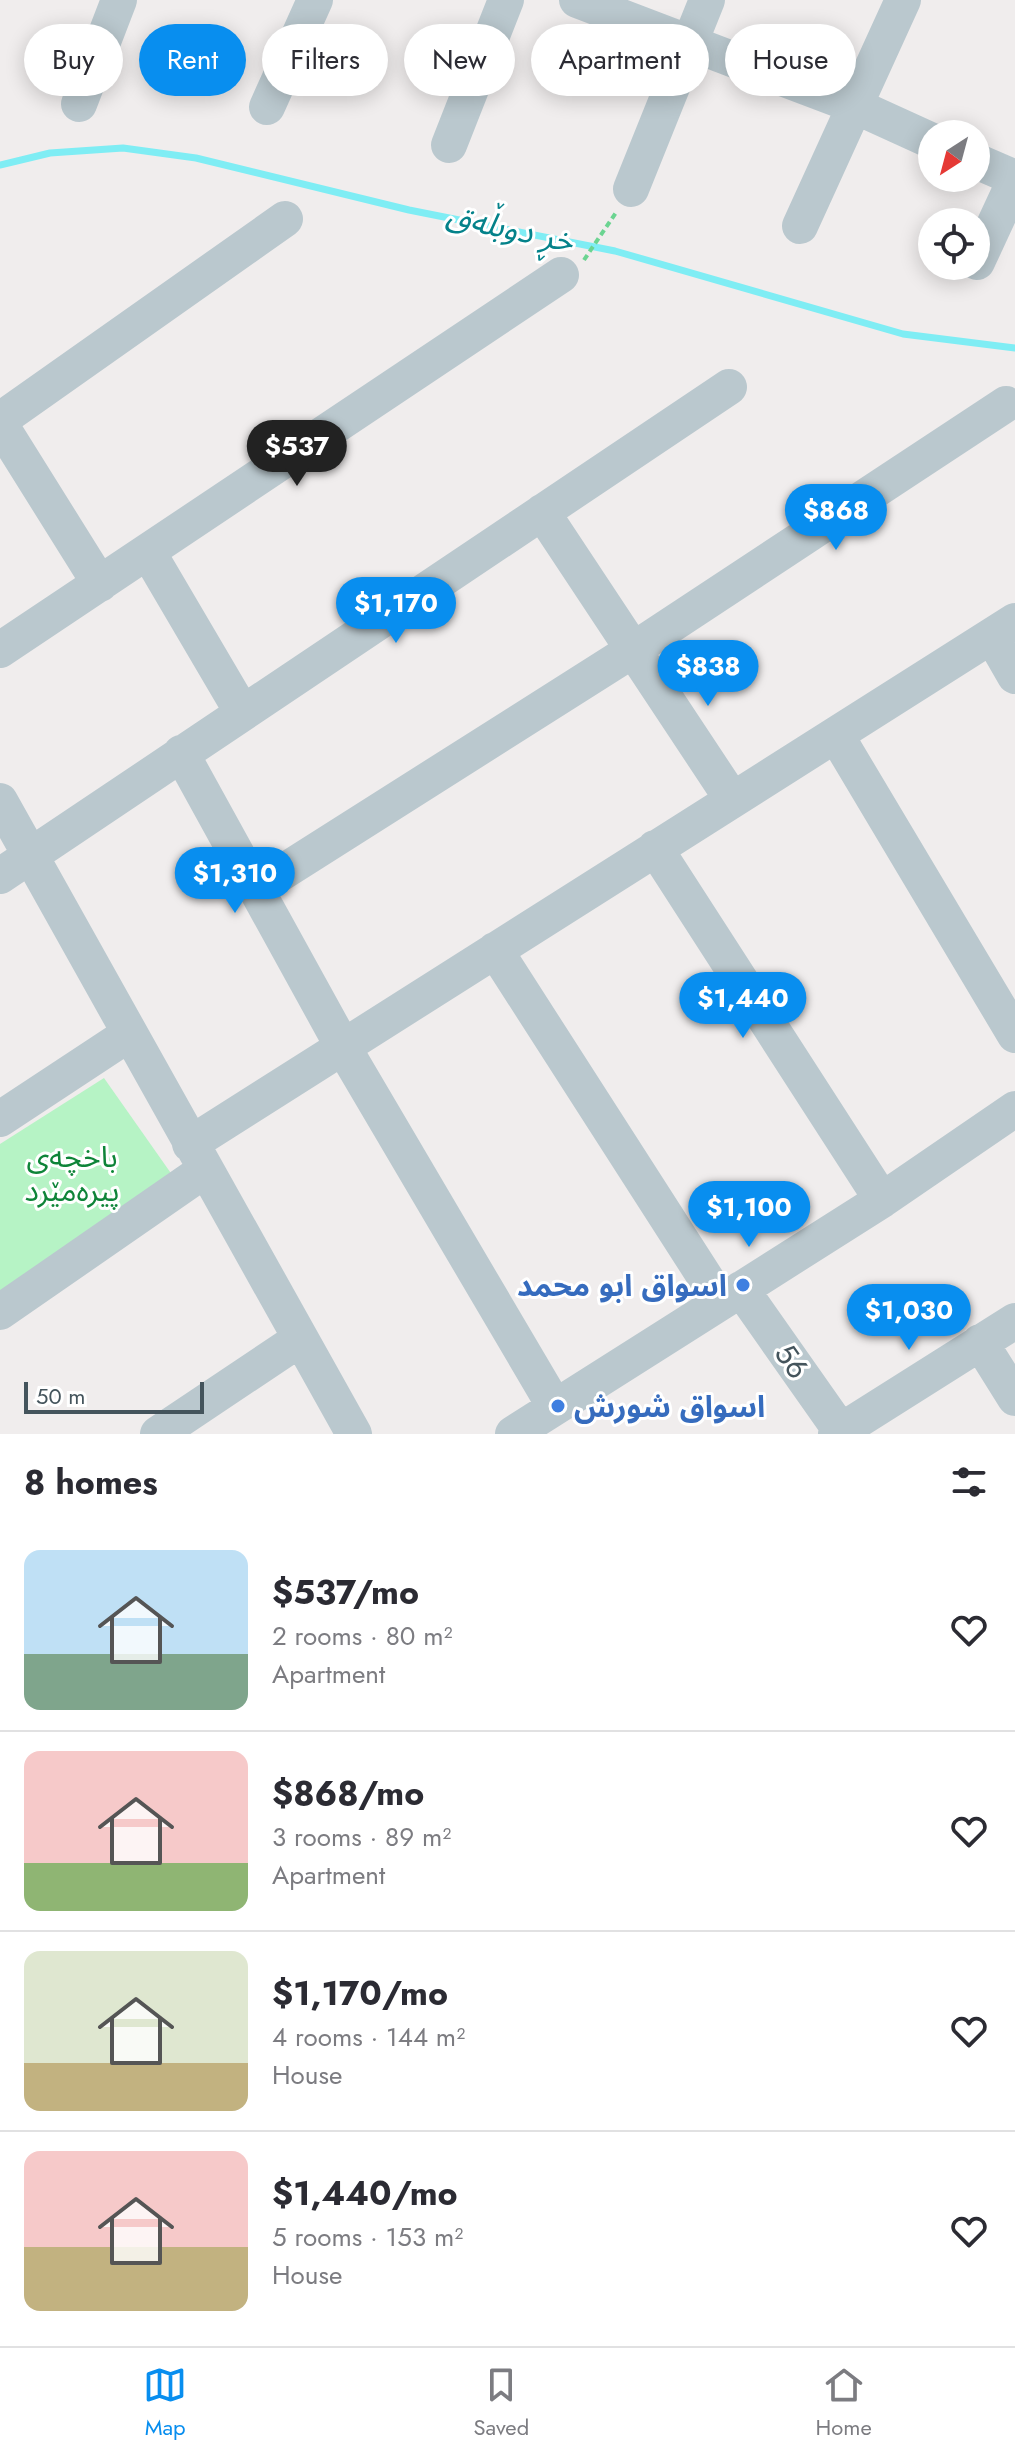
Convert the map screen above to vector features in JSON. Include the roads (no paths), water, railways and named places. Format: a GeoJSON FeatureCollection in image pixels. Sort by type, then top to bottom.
{"type":"FeatureCollection","features":[{"type":"Feature","properties":{"kind":"street"},"geometry":{"type":"LineString","coordinates":[[79,104],[119,0]]}},
{"type":"Feature","properties":{"kind":"street"},"geometry":{"type":"LineString","coordinates":[[267,107],[315,0]]}},
{"type":"Feature","properties":{"kind":"street"},"geometry":{"type":"LineString","coordinates":[[449,145],[506,0]]}},
{"type":"Feature","properties":{"kind":"street"},"geometry":{"type":"LineString","coordinates":[[577,0],[640,24]]}},
{"type":"Feature","properties":{"kind":"street"},"geometry":{"type":"LineString","coordinates":[[697,24],[707,0]]}},
{"type":"Feature","properties":{"kind":"street"},"geometry":{"type":"LineString","coordinates":[[800,226],[903,0]]}},
{"type":"Feature","properties":{"kind":"street"},"geometry":{"type":"LineString","coordinates":[[709,51],[853,105],[918,135]]}},
{"type":"Feature","properties":{"kind":"street"},"geometry":{"type":"LineString","coordinates":[[627,195],[667,96]]}},
{"type":"Feature","properties":{"kind":"street"},"geometry":{"type":"LineString","coordinates":[[990,167],[1015,179],[990,234]]}},
{"type":"Feature","properties":{"kind":"street"},"geometry":{"type":"LineString","coordinates":[[100,584],[0,422],[285,219]]}},
{"type":"Feature","properties":{"kind":"street"},"geometry":{"type":"LineString","coordinates":[[0,650],[572,269]]}},
{"type":"Feature","properties":{"kind":"street"},"geometry":{"type":"LineString","coordinates":[[0,876],[729,387]]}},
{"type":"Feature","properties":{"kind":"street"},"geometry":{"type":"LineString","coordinates":[[256,889],[633,650],[1006,404]]}},
{"type":"Feature","properties":{"kind":"street"},"geometry":{"type":"LineString","coordinates":[[542,512],[732,799]]}},
{"type":"Feature","properties":{"kind":"street"},"geometry":{"type":"LineString","coordinates":[[148,552],[242,712]]}},
{"type":"Feature","properties":{"kind":"street"},"geometry":{"type":"LineString","coordinates":[[0,1312],[343,1047],[1003,629],[1015,676]]}},
{"type":"Feature","properties":{"kind":"street"},"geometry":{"type":"LineString","coordinates":[[836,735],[1015,1035]]}},
{"type":"Feature","properties":{"kind":"street"},"geometry":{"type":"LineString","coordinates":[[181,753],[343,1047],[555,1407]]}},
{"type":"Feature","properties":{"kind":"street"},"geometry":{"type":"LineString","coordinates":[[0,801],[354,1434]]}},
{"type":"Feature","properties":{"kind":"street"},"geometry":{"type":"LineString","coordinates":[[655,848],[882,1200]]}},
{"type":"Feature","properties":{"kind":"street","name":"56"},"geometry":{"type":"LineString","coordinates":[[495,950],[731,1295],[840,1433]]}},
{"type":"Feature","properties":{"kind":"street"},"geometry":{"type":"LineString","coordinates":[[0,1119],[129,1034]]}},
{"type":"Feature","properties":{"kind":"street"},"geometry":{"type":"LineString","coordinates":[[513,1434],[882,1200],[1015,1109]]}},
{"type":"Feature","properties":{"kind":"street"},"geometry":{"type":"LineString","coordinates":[[840,1433],[1015,1321]]}},
{"type":"Feature","properties":{"kind":"street"},"geometry":{"type":"LineString","coordinates":[[158,1434],[300,1339]]}},
{"type":"Feature","properties":{"kind":"street"},"geometry":{"type":"LineString","coordinates":[[980,1342],[1015,1398]]}},
{"type":"Feature","properties":{"kind":"waterway","name":"خڕ دوبڵەق"},"geometry":{"type":"LineString","coordinates":[[0,165],[50,153],[123,148],[196,158],[409,210],[615,251],[903,334],[1015,348]]}},
{"type":"Feature","properties":{"kind":"place","name":"اسواق ابو محمد"},"geometry":{"type":"Point","coordinates":[743,1285]}},
{"type":"Feature","properties":{"kind":"place","name":"اسواق شورش"},"geometry":{"type":"Point","coordinates":[558,1406]}},
{"type":"Feature","properties":{"kind":"park label","name":"باخچەی پیرەمێرد"},"geometry":{"type":"Point","coordinates":[72,1173]}}]}
